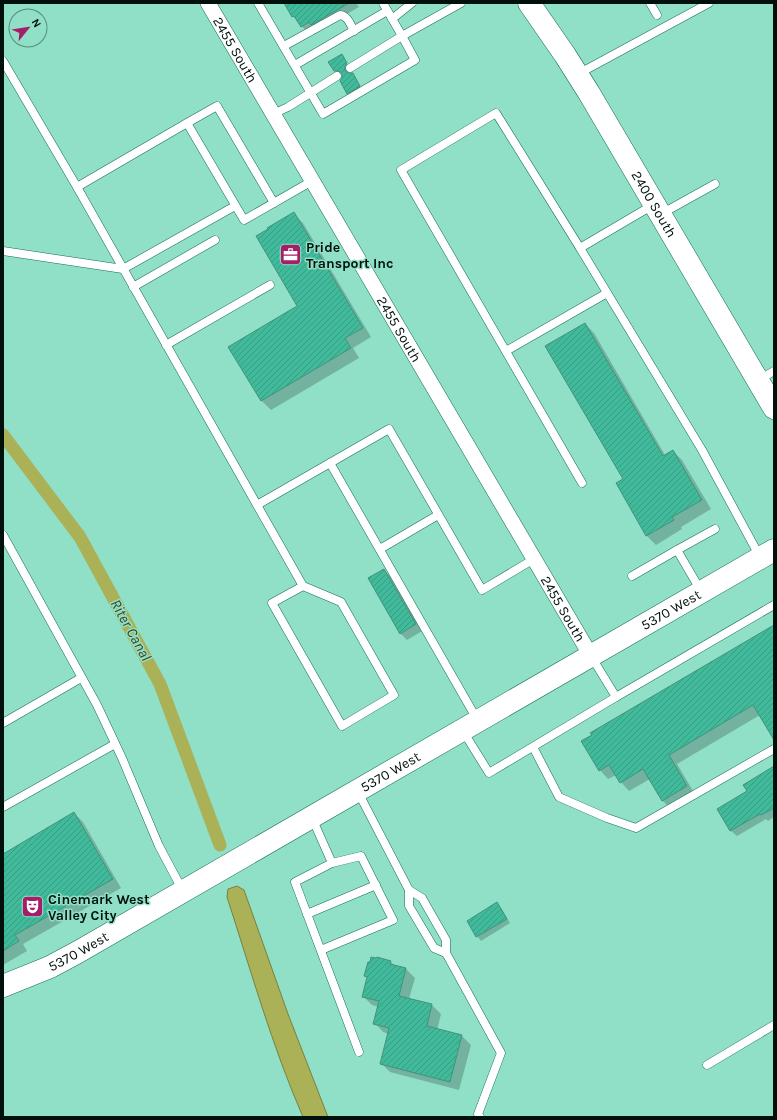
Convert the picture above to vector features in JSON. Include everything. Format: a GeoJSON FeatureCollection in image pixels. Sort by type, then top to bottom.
{"type":"FeatureCollection","features":[{"type":"Feature","properties":{"kind":"street","name":"2400 South"},"geometry":{"type":"LineString","coordinates":[[530,3],[578,75],[657,210],[766,376],[774,408]]}},
{"type":"Feature","properties":{"kind":"street","name":"2455 South"},"geometry":{"type":"LineString","coordinates":[[212,5],[273,114],[591,656]]}},
{"type":"Feature","properties":{"kind":"street","name":"5370 West"},"geometry":{"type":"LineString","coordinates":[[3,986],[68,958],[767,554]]}},
{"type":"Feature","properties":{"kind":"lane"},"geometry":{"type":"LineString","coordinates":[[258,3],[323,114],[415,60],[382,3]]}},
{"type":"Feature","properties":{"kind":"lane"},"geometry":{"type":"LineString","coordinates":[[295,65],[354,31],[412,3]]}},
{"type":"Feature","properties":{"kind":"lane"},"geometry":{"type":"LineString","coordinates":[[350,68],[402,36],[461,3]]}},
{"type":"Feature","properties":{"kind":"lane"},"geometry":{"type":"LineString","coordinates":[[650,3],[657,15]]}},
{"type":"Feature","properties":{"kind":"lane"},"geometry":{"type":"LineString","coordinates":[[578,75],[709,3]]}},
{"type":"Feature","properties":{"kind":"lane"},"geometry":{"type":"LineString","coordinates":[[284,46],[340,15],[348,19],[354,31]]}},
{"type":"Feature","properties":{"kind":"lane"},"geometry":{"type":"LineString","coordinates":[[3,61],[77,187],[303,586],[341,602],[394,695],[342,726],[272,603],[303,586]]}},
{"type":"Feature","properties":{"kind":"lane"},"geometry":{"type":"LineString","coordinates":[[273,114],[288,107],[337,76]]}},
{"type":"Feature","properties":{"kind":"lane"},"geometry":{"type":"LineString","coordinates":[[77,187],[217,106],[274,202]]}},
{"type":"Feature","properties":{"kind":"lane"},"geometry":{"type":"LineString","coordinates":[[582,483],[401,170],[496,112],[767,554]]}},
{"type":"Feature","properties":{"kind":"lane"},"geometry":{"type":"LineString","coordinates":[[187,123],[244,220],[312,180]]}},
{"type":"Feature","properties":{"kind":"lane"},"geometry":{"type":"LineString","coordinates":[[580,248],[657,210],[715,184]]}},
{"type":"Feature","properties":{"kind":"lane"},"geometry":{"type":"LineString","coordinates":[[3,251],[123,269],[235,206]]}},
{"type":"Feature","properties":{"kind":"lane"},"geometry":{"type":"LineString","coordinates":[[133,287],[215,240]]}},
{"type":"Feature","properties":{"kind":"lane"},"geometry":{"type":"LineString","coordinates":[[166,345],[270,285]]}},
{"type":"Feature","properties":{"kind":"lane"},"geometry":{"type":"LineString","coordinates":[[506,352],[607,293]]}},
{"type":"Feature","properties":{"kind":"lane"},"geometry":{"type":"LineString","coordinates":[[257,504],[389,429],[482,590],[534,559]]}},
{"type":"Feature","properties":{"kind":"lane"},"geometry":{"type":"LineString","coordinates":[[330,463],[380,549],[471,726],[489,773],[774,605]]}},
{"type":"Feature","properties":{"kind":"lane"},"geometry":{"type":"LineString","coordinates":[[380,549],[438,515]]}},
{"type":"Feature","properties":{"kind":"lane"},"geometry":{"type":"LineString","coordinates":[[632,576],[715,529]]}},
{"type":"Feature","properties":{"kind":"lane"},"geometry":{"type":"LineString","coordinates":[[3,535],[97,705],[158,846],[184,891]]}},
{"type":"Feature","properties":{"kind":"lane"},"geometry":{"type":"LineString","coordinates":[[677,550],[701,592]]}},
{"type":"Feature","properties":{"kind":"lane"},"geometry":{"type":"LineString","coordinates":[[591,656],[616,697]]}},
{"type":"Feature","properties":{"kind":"lane"},"geometry":{"type":"LineString","coordinates":[[3,723],[81,678]]}},
{"type":"Feature","properties":{"kind":"lane"},"geometry":{"type":"LineString","coordinates":[[3,807],[115,744]]}},
{"type":"Feature","properties":{"kind":"lane"},"geometry":{"type":"LineString","coordinates":[[533,747],[559,797],[607,818],[636,828],[774,749]]}},
{"type":"Feature","properties":{"kind":"lane"},"geometry":{"type":"LineString","coordinates":[[357,791],[409,890],[422,898],[446,940],[446,954],[502,1053],[478,1114],[480,1117]]}},
{"type":"Feature","properties":{"kind":"lane"},"geometry":{"type":"LineString","coordinates":[[312,817],[332,863]]}},
{"type":"Feature","properties":{"kind":"lane"},"geometry":{"type":"LineString","coordinates":[[320,950],[393,920],[361,856],[332,863],[295,882],[320,950],[359,1052]]}},
{"type":"Feature","properties":{"kind":"lane"},"geometry":{"type":"LineString","coordinates":[[307,914],[376,885]]}},
{"type":"Feature","properties":{"kind":"lane"},"geometry":{"type":"LineString","coordinates":[[409,890],[408,906],[434,948],[446,954]]}},
{"type":"Feature","properties":{"kind":"lane"},"geometry":{"type":"LineString","coordinates":[[707,1065],[774,1025]]}},
{"type":"Feature","properties":{"kind":"shaded area"},"geometry":{"type":"Polygon","coordinates":[[[237,886],[244,890],[288,1014],[328,1117],[303,1117],[281,1063],[227,897],[228,889],[237,886]]]}},
{"type":"Feature","properties":{"kind":"building"},"geometry":{"type":"Polygon","coordinates":[[[284,3],[349,3],[311,25],[309,22],[301,27],[294,16],[292,17],[284,3]]]}},
{"type":"Feature","properties":{"kind":"building"},"geometry":{"type":"Polygon","coordinates":[[[342,54],[347,63],[345,66],[345,71],[348,73],[353,73],[360,86],[347,94],[340,81],[342,78],[342,73],[339,71],[334,71],[328,62],[342,54]]]}},
{"type":"Feature","properties":{"kind":"building"},"geometry":{"type":"Polygon","coordinates":[[[294,212],[363,328],[345,338],[351,348],[261,401],[228,347],[297,306],[256,236],[294,212]]]}},
{"type":"Feature","properties":{"kind":"building"},"geometry":{"type":"Polygon","coordinates":[[[585,323],[663,456],[673,450],[702,500],[672,517],[674,520],[646,536],[616,483],[623,479],[545,346],[585,323]]]}},
{"type":"Feature","properties":{"kind":"building"},"geometry":{"type":"Polygon","coordinates":[[[384,569],[416,624],[400,634],[368,578],[384,569]]]}},
{"type":"Feature","properties":{"kind":"building"},"geometry":{"type":"Polygon","coordinates":[[[774,625],[774,740],[753,705],[669,755],[687,786],[662,801],[643,769],[620,783],[609,765],[599,771],[581,741],[592,735],[590,733],[774,625]]]}},
{"type":"Feature","properties":{"kind":"building"},"geometry":{"type":"Polygon","coordinates":[[[774,766],[774,808],[730,831],[717,809],[747,791],[743,785],[774,766]]]}},
{"type":"Feature","properties":{"kind":"building","name":"Cinemark West Valley City"},"geometry":{"type":"Polygon","coordinates":[[[74,812],[113,879],[15,935],[19,941],[3,951],[3,854],[74,812]]]}},
{"type":"Feature","properties":{"kind":"building"},"geometry":{"type":"Polygon","coordinates":[[[497,902],[507,919],[476,937],[467,921],[497,902]]]}},
{"type":"Feature","properties":{"kind":"building"},"geometry":{"type":"Polygon","coordinates":[[[371,957],[391,961],[390,964],[406,968],[399,996],[432,1004],[427,1026],[462,1035],[450,1082],[380,1064],[389,1028],[373,1024],[379,1001],[362,997],[367,977],[364,976],[371,957]]]}},
{"type":"Feature","properties":{"kind":"waterway","name":"Riter Canal"},"geometry":{"type":"LineString","coordinates":[[3,435],[80,537],[160,684],[220,845]]}},
{"type":"Feature","properties":{"kind":"place","name":"Pride Transport Inc"},"geometry":{"type":"Point","coordinates":[291,255]}},
{"type":"Feature","properties":{"kind":"place","name":"Cinemark West Valley City"},"geometry":{"type":"Point","coordinates":[33,907]}}]}
